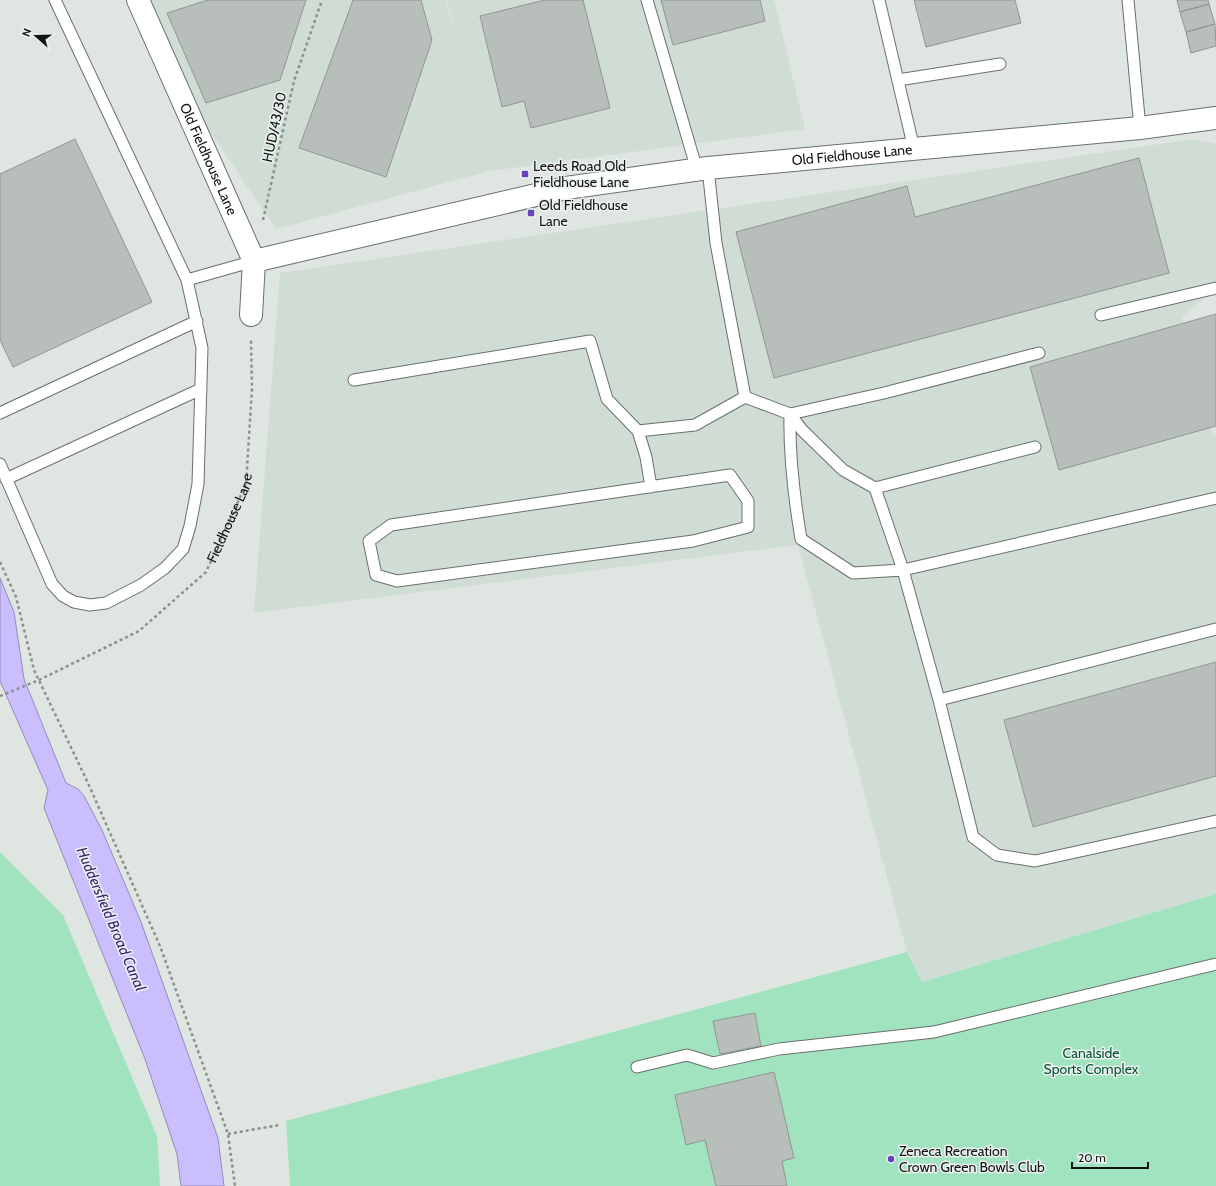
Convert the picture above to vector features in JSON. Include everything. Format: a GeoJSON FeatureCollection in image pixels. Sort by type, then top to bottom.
{"type":"FeatureCollection","features":[{"type":"Feature","properties":{"kind":"street","name":"Old Fieldhouse Lane"},"geometry":{"type":"LineString","coordinates":[[138,0],[254,261],[566,188],[703,169],[1140,128],[1216,118]]}},
{"type":"Feature","properties":{"kind":"street"},"geometry":{"type":"LineString","coordinates":[[251,315],[254,261]]}},
{"type":"Feature","properties":{"kind":"lane"},"geometry":{"type":"LineString","coordinates":[[0,464],[52,584],[63,596],[74,602],[90,605],[106,603],[141,585],[165,568],[183,549],[190,526],[198,484],[202,348],[197,321],[187,280],[55,0]]}},
{"type":"Feature","properties":{"kind":"lane"},"geometry":{"type":"LineString","coordinates":[[647,0],[703,169],[745,397]]}},
{"type":"Feature","properties":{"kind":"lane"},"geometry":{"type":"LineString","coordinates":[[879,0],[914,149]]}},
{"type":"Feature","properties":{"kind":"lane"},"geometry":{"type":"LineString","coordinates":[[1128,0],[1140,128]]}},
{"type":"Feature","properties":{"kind":"lane"},"geometry":{"type":"LineString","coordinates":[[898,80],[1000,64]]}},
{"type":"Feature","properties":{"kind":"lane"},"geometry":{"type":"LineString","coordinates":[[187,280],[254,261]]}},
{"type":"Feature","properties":{"kind":"lane"},"geometry":{"type":"LineString","coordinates":[[1101,316],[1216,288]]}},
{"type":"Feature","properties":{"kind":"lane"},"geometry":{"type":"LineString","coordinates":[[0,413],[197,321]]}},
{"type":"Feature","properties":{"kind":"lane"},"geometry":{"type":"LineString","coordinates":[[354,380],[590,341],[608,399],[638,431],[646,457],[651,487]]}},
{"type":"Feature","properties":{"kind":"lane"},"geometry":{"type":"LineString","coordinates":[[790,414],[884,393],[1038,353]]}},
{"type":"Feature","properties":{"kind":"lane"},"geometry":{"type":"LineString","coordinates":[[6,479],[201,389]]}},
{"type":"Feature","properties":{"kind":"lane"},"geometry":{"type":"LineString","coordinates":[[638,431],[695,425],[745,397],[790,414],[802,430],[843,470],[875,488],[903,570],[939,700],[973,837],[997,855],[1035,862],[1216,821]]}},
{"type":"Feature","properties":{"kind":"lane"},"geometry":{"type":"LineString","coordinates":[[790,414],[789,443],[793,490],[801,539],[853,573],[903,570],[1216,498]]}},
{"type":"Feature","properties":{"kind":"lane"},"geometry":{"type":"LineString","coordinates":[[875,488],[1035,447]]}},
{"type":"Feature","properties":{"kind":"lane"},"geometry":{"type":"LineString","coordinates":[[730,475],[748,501],[748,527],[693,541],[397,581],[376,575],[369,542],[391,525],[651,487],[730,475]]}},
{"type":"Feature","properties":{"kind":"lane"},"geometry":{"type":"LineString","coordinates":[[939,700],[1216,629]]}},
{"type":"Feature","properties":{"kind":"lane"},"geometry":{"type":"LineString","coordinates":[[637,1067],[687,1055],[713,1063],[779,1048],[934,1032],[1216,964]]}},
{"type":"Feature","properties":{"kind":"path","name":"HUD/43/30"},"geometry":{"type":"LineString","coordinates":[[262,224],[294,81],[322,0]]}},
{"type":"Feature","properties":{"kind":"path","name":"Fieldhouse Lane"},"geometry":{"type":"LineString","coordinates":[[1,696],[39,680],[139,631],[206,572],[246,484],[252,389],[251,315]]}},
{"type":"Feature","properties":{"kind":"path"},"geometry":{"type":"LineString","coordinates":[[0,562],[16,597],[34,670],[88,783],[160,946],[228,1134],[235,1186]]}},
{"type":"Feature","properties":{"kind":"path"},"geometry":{"type":"LineString","coordinates":[[228,1134],[279,1125]]}},
{"type":"Feature","properties":{"kind":"shaded area"},"geometry":{"type":"Polygon","coordinates":[[[147,0],[446,0],[464,71],[447,0],[774,0],[805,129],[489,171],[276,229],[180,87],[147,0]]]}},
{"type":"Feature","properties":{"kind":"shaded area"},"geometry":{"type":"Polygon","coordinates":[[[1194,139],[1216,144],[1216,290],[1182,316],[1213,436],[1216,435],[1216,894],[922,982],[907,952],[798,545],[254,613],[280,273],[1194,139]]]}},
{"type":"Feature","properties":{"kind":"green space"},"geometry":{"type":"Polygon","coordinates":[[[0,852],[63,915],[157,1136],[160,1186],[0,1186],[0,852]]]}},
{"type":"Feature","properties":{"kind":"green space","name":"Canalside Sports Complex"},"geometry":{"type":"Polygon","coordinates":[[[1216,894],[1216,1186],[290,1186],[286,1121],[907,952],[922,982],[1216,894]]]}},
{"type":"Feature","properties":{"kind":"water","name":"Huddersfield Broad Canal"},"geometry":{"type":"Polygon","coordinates":[[[0,578],[14,612],[24,679],[66,783],[78,789],[84,796],[102,830],[141,922],[218,1138],[224,1186],[181,1186],[177,1154],[145,1059],[44,808],[48,790],[0,681],[0,578]]]}},
{"type":"Feature","properties":{"kind":"building"},"geometry":{"type":"Polygon","coordinates":[[[208,0],[306,0],[280,80],[206,103],[167,13],[208,0]]]}},
{"type":"Feature","properties":{"kind":"building"},"geometry":{"type":"Polygon","coordinates":[[[353,0],[421,0],[432,40],[386,177],[299,148],[353,0]]]}},
{"type":"Feature","properties":{"kind":"building"},"geometry":{"type":"Polygon","coordinates":[[[545,0],[583,0],[610,108],[531,128],[524,101],[502,107],[480,16],[545,0]]]}},
{"type":"Feature","properties":{"kind":"building"},"geometry":{"type":"Polygon","coordinates":[[[661,0],[760,0],[765,21],[673,45],[661,0]]]}},
{"type":"Feature","properties":{"kind":"building"},"geometry":{"type":"Polygon","coordinates":[[[914,0],[1015,0],[1021,23],[926,47],[914,0]]]}},
{"type":"Feature","properties":{"kind":"building"},"geometry":{"type":"Polygon","coordinates":[[[1177,0],[1208,0],[1209,4],[1180,12],[1177,0]]]}},
{"type":"Feature","properties":{"kind":"building"},"geometry":{"type":"Polygon","coordinates":[[[1209,4],[1215,24],[1186,32],[1180,12],[1209,4]]]}},
{"type":"Feature","properties":{"kind":"building"},"geometry":{"type":"Polygon","coordinates":[[[1215,24],[1216,46],[1191,53],[1186,32],[1215,24]]]}},
{"type":"Feature","properties":{"kind":"building"},"geometry":{"type":"Polygon","coordinates":[[[75,139],[152,302],[13,367],[0,340],[0,174],[75,139]]]}},
{"type":"Feature","properties":{"kind":"building"},"geometry":{"type":"Polygon","coordinates":[[[1139,158],[1169,273],[774,378],[736,232],[907,186],[915,217],[1139,158]]]}},
{"type":"Feature","properties":{"kind":"building"},"geometry":{"type":"Polygon","coordinates":[[[1216,314],[1216,426],[1059,470],[1030,367],[1216,314]]]}},
{"type":"Feature","properties":{"kind":"building"},"geometry":{"type":"Polygon","coordinates":[[[1216,662],[1216,776],[1033,827],[1004,720],[1216,662]]]}},
{"type":"Feature","properties":{"kind":"building"},"geometry":{"type":"Polygon","coordinates":[[[755,1013],[761,1046],[720,1054],[713,1021],[755,1013]]]}},
{"type":"Feature","properties":{"kind":"building"},"geometry":{"type":"Polygon","coordinates":[[[774,1072],[794,1158],[782,1161],[787,1186],[716,1186],[705,1140],[686,1145],[675,1095],[774,1072]]]}},
{"type":"Feature","properties":{"kind":"place","name":"Leeds Road Old Fieldhouse Lane"},"geometry":{"type":"Point","coordinates":[525,174]}},
{"type":"Feature","properties":{"kind":"place","name":"Old Fieldhouse Lane"},"geometry":{"type":"Point","coordinates":[531,213]}},
{"type":"Feature","properties":{"kind":"place","name":"Zeneca Recreation Crown Green Bowls Club"},"geometry":{"type":"Point","coordinates":[891,1159]}}]}
